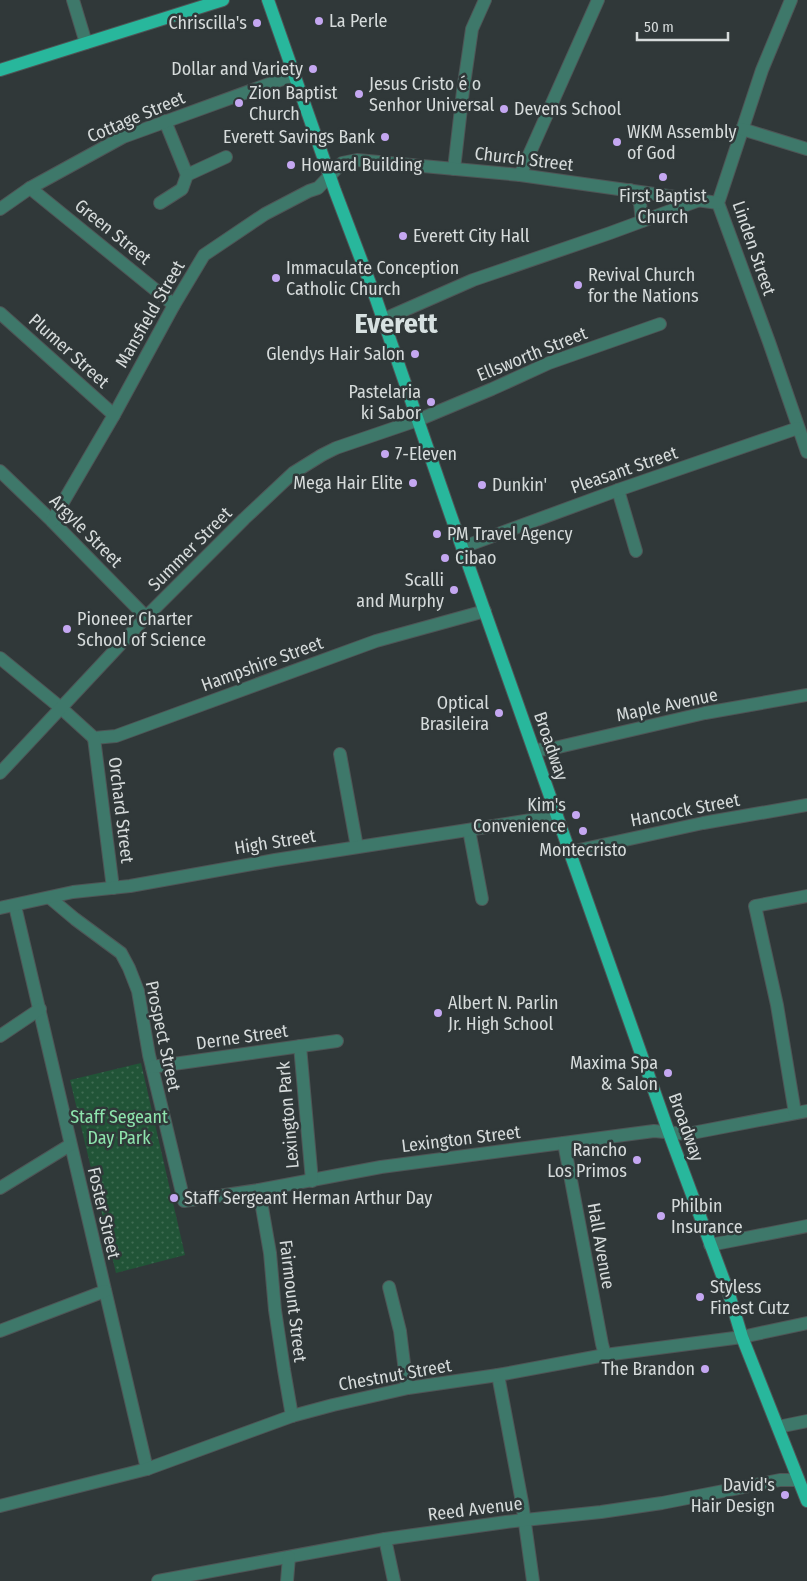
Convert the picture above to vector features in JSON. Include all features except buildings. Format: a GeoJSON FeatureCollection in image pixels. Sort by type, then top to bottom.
{"type":"FeatureCollection","features":[{"type":"Feature","properties":{"kind":"main road"},"geometry":{"type":"LineString","coordinates":[[0,70],[223,0]]}},
{"type":"Feature","properties":{"kind":"main road","name":"Broadway"},"geometry":{"type":"LineString","coordinates":[[268,0],[376,299],[669,1132],[729,1294],[742,1337],[807,1501]]}},
{"type":"Feature","properties":{"kind":"street"},"geometry":{"type":"LineString","coordinates":[[73,0],[86,43]]}},
{"type":"Feature","properties":{"kind":"street"},"geometry":{"type":"LineString","coordinates":[[454,169],[472,30],[484,0]]}},
{"type":"Feature","properties":{"kind":"street"},"geometry":{"type":"LineString","coordinates":[[520,175],[598,0]]}},
{"type":"Feature","properties":{"kind":"street","name":"Linden Street"},"geometry":{"type":"LineString","coordinates":[[791,0],[762,70],[718,204],[807,452]]}},
{"type":"Feature","properties":{"kind":"street","name":"Cottage Street"},"geometry":{"type":"LineString","coordinates":[[0,209],[30,188],[123,137],[294,76]]}},
{"type":"Feature","properties":{"kind":"street"},"geometry":{"type":"LineString","coordinates":[[160,203],[182,189],[187,175],[165,121]]}},
{"type":"Feature","properties":{"kind":"street"},"geometry":{"type":"LineString","coordinates":[[742,129],[807,149]]}},
{"type":"Feature","properties":{"kind":"street"},"geometry":{"type":"LineString","coordinates":[[187,175],[226,157]]}},
{"type":"Feature","properties":{"kind":"street","name":"Church Street"},"geometry":{"type":"LineString","coordinates":[[330,175],[342,163],[357,160],[520,175],[718,204]]}},
{"type":"Feature","properties":{"kind":"street","name":"Mansfield Street"},"geometry":{"type":"LineString","coordinates":[[52,521],[114,415],[174,304],[204,255],[265,214],[309,190],[318,188],[330,175]]}},
{"type":"Feature","properties":{"kind":"street","name":"Green Street"},"geometry":{"type":"LineString","coordinates":[[30,188],[174,304]]}},
{"type":"Feature","properties":{"kind":"street"},"geometry":{"type":"LineString","coordinates":[[630,190],[640,204],[642,222]]}},
{"type":"Feature","properties":{"kind":"street"},"geometry":{"type":"LineString","coordinates":[[382,320],[473,280],[700,200]]}},
{"type":"Feature","properties":{"kind":"street","name":"Plumer Street"},"geometry":{"type":"LineString","coordinates":[[0,313],[114,415]]}},
{"type":"Feature","properties":{"kind":"street","name":"Ellsworth Street"},"geometry":{"type":"LineString","coordinates":[[418,420],[549,364],[660,324]]}},
{"type":"Feature","properties":{"kind":"street","name":"Summer Street"},"geometry":{"type":"LineString","coordinates":[[0,773],[146,617],[293,473],[322,454],[336,448],[418,420]]}},
{"type":"Feature","properties":{"kind":"street","name":"Pleasant Street"},"geometry":{"type":"LineString","coordinates":[[463,547],[618,490],[798,428]]}},
{"type":"Feature","properties":{"kind":"street","name":"Argyle Street"},"geometry":{"type":"LineString","coordinates":[[0,471],[146,617]]}},
{"type":"Feature","properties":{"kind":"street"},"geometry":{"type":"LineString","coordinates":[[618,490],[636,551]]}},
{"type":"Feature","properties":{"kind":"street","name":"Hampshire Street"},"geometry":{"type":"LineString","coordinates":[[94,738],[116,736],[376,641],[485,610]]}},
{"type":"Feature","properties":{"kind":"street"},"geometry":{"type":"LineString","coordinates":[[0,658],[94,738]]}},
{"type":"Feature","properties":{"kind":"street","name":"Maple Avenue"},"geometry":{"type":"LineString","coordinates":[[535,750],[550,749],[705,714],[807,695]]}},
{"type":"Feature","properties":{"kind":"street","name":"Orchard Street"},"geometry":{"type":"LineString","coordinates":[[94,738],[113,888]]}},
{"type":"Feature","properties":{"kind":"street"},"geometry":{"type":"LineString","coordinates":[[340,754],[357,847]]}},
{"type":"Feature","properties":{"kind":"street","name":"Hancock Street"},"geometry":{"type":"LineString","coordinates":[[570,852],[703,823],[807,806]]}},
{"type":"Feature","properties":{"kind":"street","name":"High Street"},"geometry":{"type":"LineString","coordinates":[[0,908],[73,892],[113,888],[557,816]]}},
{"type":"Feature","properties":{"kind":"street"},"geometry":{"type":"LineString","coordinates":[[469,830],[482,899]]}},
{"type":"Feature","properties":{"kind":"street"},"geometry":{"type":"LineString","coordinates":[[801,1112],[755,906],[807,896]]}},
{"type":"Feature","properties":{"kind":"street","name":"Prospect Street"},"geometry":{"type":"LineString","coordinates":[[50,898],[121,953],[130,968],[138,991],[152,1067],[184,1200],[259,1190]]}},
{"type":"Feature","properties":{"kind":"street","name":"Foster Street"},"geometry":{"type":"LineString","coordinates":[[15,906],[147,1469]]}},
{"type":"Feature","properties":{"kind":"street"},"geometry":{"type":"LineString","coordinates":[[0,1036],[40,1008]]}},
{"type":"Feature","properties":{"kind":"street","name":"Derne Street"},"geometry":{"type":"LineString","coordinates":[[152,1067],[337,1041]]}},
{"type":"Feature","properties":{"kind":"street","name":"Lexington Park"},"geometry":{"type":"LineString","coordinates":[[300,1046],[312,1180]]}},
{"type":"Feature","properties":{"kind":"street","name":"Lexington Street"},"geometry":{"type":"LineString","coordinates":[[259,1190],[381,1167],[654,1131],[687,1134],[801,1112]]}},
{"type":"Feature","properties":{"kind":"street","name":"Hall Avenue"},"geometry":{"type":"LineString","coordinates":[[564,1143],[605,1355]]}},
{"type":"Feature","properties":{"kind":"street"},"geometry":{"type":"LineString","coordinates":[[0,1188],[70,1145]]}},
{"type":"Feature","properties":{"kind":"street","name":"Fairmount Street"},"geometry":{"type":"LineString","coordinates":[[259,1190],[270,1253],[276,1318],[292,1416]]}},
{"type":"Feature","properties":{"kind":"street"},"geometry":{"type":"LineString","coordinates":[[710,1245],[807,1226]]}},
{"type":"Feature","properties":{"kind":"street"},"geometry":{"type":"LineString","coordinates":[[389,1288],[400,1331],[407,1388]]}},
{"type":"Feature","properties":{"kind":"street"},"geometry":{"type":"LineString","coordinates":[[0,1331],[104,1291]]}},
{"type":"Feature","properties":{"kind":"street","name":"Chestnut Street"},"geometry":{"type":"LineString","coordinates":[[0,1506],[147,1469],[292,1416],[407,1388],[498,1375],[605,1355],[742,1337],[807,1324]]}},
{"type":"Feature","properties":{"kind":"street"},"geometry":{"type":"LineString","coordinates":[[498,1375],[522,1502],[523,1521],[533,1581]]}},
{"type":"Feature","properties":{"kind":"street"},"geometry":{"type":"LineString","coordinates":[[778,1427],[807,1421]]}},
{"type":"Feature","properties":{"kind":"street","name":"Reed Avenue"},"geometry":{"type":"LineString","coordinates":[[158,1581],[386,1539],[619,1510],[780,1480],[798,1480]]}},
{"type":"Feature","properties":{"kind":"street"},"geometry":{"type":"LineString","coordinates":[[386,1539],[394,1581]]}},
{"type":"Feature","properties":{"kind":"street"},"geometry":{"type":"LineString","coordinates":[[287,1581],[289,1557]]}},
{"type":"Feature","properties":{"kind":"green space","name":"Staff Segeant Day Park"},"geometry":{"type":"Polygon","coordinates":[[[141,1063],[185,1255],[116,1273],[70,1080],[141,1063]]]}},
{"type":"Feature","properties":{"kind":"place","name":"La Perle"},"geometry":{"type":"Point","coordinates":[319,21]}},
{"type":"Feature","properties":{"kind":"place","name":"Chriscilla's"},"geometry":{"type":"Point","coordinates":[257,23]}},
{"type":"Feature","properties":{"kind":"place","name":"Dollar and Variety"},"geometry":{"type":"Point","coordinates":[313,69]}},
{"type":"Feature","properties":{"kind":"place","name":"Jesus Cristo é o Senhor Universal"},"geometry":{"type":"Point","coordinates":[359,94]}},
{"type":"Feature","properties":{"kind":"place","name":"Zion Baptist Church"},"geometry":{"type":"Point","coordinates":[239,103]}},
{"type":"Feature","properties":{"kind":"place","name":"Devens School"},"geometry":{"type":"Point","coordinates":[504,109]}},
{"type":"Feature","properties":{"kind":"place","name":"Everett Savings Bank"},"geometry":{"type":"Point","coordinates":[385,137]}},
{"type":"Feature","properties":{"kind":"place","name":"WKM Assembly of God"},"geometry":{"type":"Point","coordinates":[617,142]}},
{"type":"Feature","properties":{"kind":"place","name":"Howard Building"},"geometry":{"type":"Point","coordinates":[291,165]}},
{"type":"Feature","properties":{"kind":"place","name":"First Baptist Church"},"geometry":{"type":"Point","coordinates":[663,177]}},
{"type":"Feature","properties":{"kind":"place","name":"Everett City Hall"},"geometry":{"type":"Point","coordinates":[403,236]}},
{"type":"Feature","properties":{"kind":"place","name":"Immaculate Conception Catholic Church"},"geometry":{"type":"Point","coordinates":[276,278]}},
{"type":"Feature","properties":{"kind":"place","name":"Revival Church for the Nations"},"geometry":{"type":"Point","coordinates":[578,285]}},
{"type":"Feature","properties":{"kind":"place","name":"Glendys Hair Salon"},"geometry":{"type":"Point","coordinates":[415,354]}},
{"type":"Feature","properties":{"kind":"place","name":"Pastelaria ki Sabor"},"geometry":{"type":"Point","coordinates":[431,402]}},
{"type":"Feature","properties":{"kind":"place","name":"7-Eleven"},"geometry":{"type":"Point","coordinates":[385,454]}},
{"type":"Feature","properties":{"kind":"place","name":"Mega Hair Elite"},"geometry":{"type":"Point","coordinates":[413,483]}},
{"type":"Feature","properties":{"kind":"place","name":"Dunkin'"},"geometry":{"type":"Point","coordinates":[482,485]}},
{"type":"Feature","properties":{"kind":"place","name":"PM Travel Agency"},"geometry":{"type":"Point","coordinates":[437,534]}},
{"type":"Feature","properties":{"kind":"place","name":"Cibao"},"geometry":{"type":"Point","coordinates":[445,558]}},
{"type":"Feature","properties":{"kind":"place","name":"Scalli and Murphy"},"geometry":{"type":"Point","coordinates":[454,590]}},
{"type":"Feature","properties":{"kind":"place","name":"Pioneer Charter School of Science"},"geometry":{"type":"Point","coordinates":[67,629]}},
{"type":"Feature","properties":{"kind":"place","name":"Optical Brasileira"},"geometry":{"type":"Point","coordinates":[499,713]}},
{"type":"Feature","properties":{"kind":"place","name":"Kim's Convenience"},"geometry":{"type":"Point","coordinates":[576,815]}},
{"type":"Feature","properties":{"kind":"place","name":"Montecristo"},"geometry":{"type":"Point","coordinates":[583,831]}},
{"type":"Feature","properties":{"kind":"place","name":"Albert N. Parlin Jr. High School"},"geometry":{"type":"Point","coordinates":[438,1013]}},
{"type":"Feature","properties":{"kind":"place","name":"Maxima Spa & Salon"},"geometry":{"type":"Point","coordinates":[668,1073]}},
{"type":"Feature","properties":{"kind":"place","name":"Rancho Los Primos"},"geometry":{"type":"Point","coordinates":[637,1160]}},
{"type":"Feature","properties":{"kind":"place","name":"Staff Sergeant Herman Arthur Day"},"geometry":{"type":"Point","coordinates":[174,1198]}},
{"type":"Feature","properties":{"kind":"place","name":"Philbin Insurance"},"geometry":{"type":"Point","coordinates":[661,1216]}},
{"type":"Feature","properties":{"kind":"place","name":"Styless Finest Cutz"},"geometry":{"type":"Point","coordinates":[700,1297]}},
{"type":"Feature","properties":{"kind":"place","name":"The Brandon"},"geometry":{"type":"Point","coordinates":[705,1369]}},
{"type":"Feature","properties":{"kind":"place","name":"David's Hair Design"},"geometry":{"type":"Point","coordinates":[785,1495]}},
{"type":"Feature","properties":{"kind":"district","name":"Everett"},"geometry":{"type":"Point","coordinates":[396,323]}}]}
